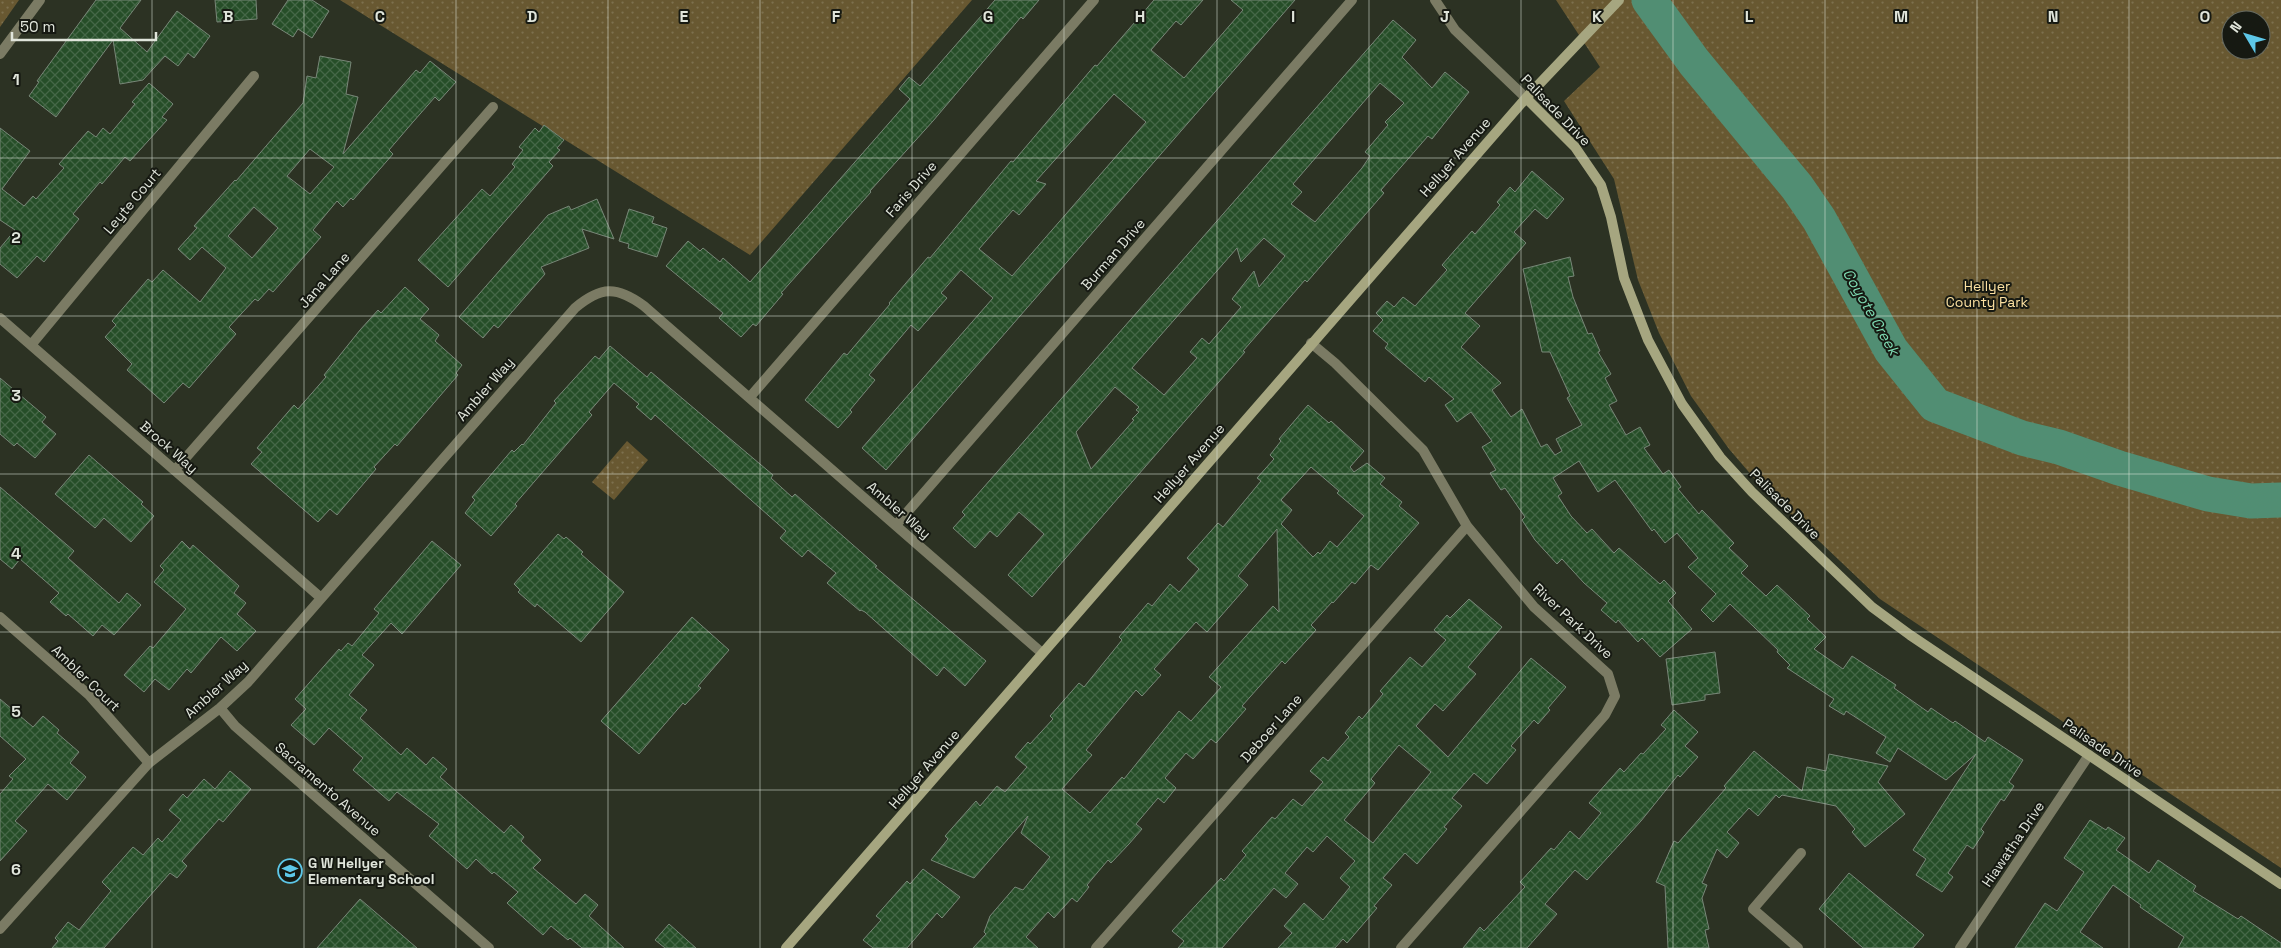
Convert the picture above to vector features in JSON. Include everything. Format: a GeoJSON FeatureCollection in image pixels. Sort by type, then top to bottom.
{"type":"FeatureCollection","features":[{"type":"Feature","properties":{"kind":"street"},"geometry":{"type":"LineString","coordinates":[[0,54],[40,0]]}},
{"type":"Feature","properties":{"kind":"street","name":"Faris Drive"},"geometry":{"type":"LineString","coordinates":[[750,397],[1094,0]]}},
{"type":"Feature","properties":{"kind":"street","name":"Burman Drive"},"geometry":{"type":"LineString","coordinates":[[896,525],[1352,0]]}},
{"type":"Feature","properties":{"kind":"street","name":"Palisade Drive"},"geometry":{"type":"LineString","coordinates":[[1435,0],[1456,30],[1575,146],[1601,185],[1612,217],[1624,278],[1648,340],[1682,404],[1720,457],[1752,492],[1872,608],[1910,636],[2281,884]]}},
{"type":"Feature","properties":{"kind":"street","name":"Hellyer Avenue"},"geometry":{"type":"LineString","coordinates":[[786,948],[1526,98],[1619,0]]}},
{"type":"Feature","properties":{"kind":"street","name":"Leyte Court"},"geometry":{"type":"LineString","coordinates":[[31,344],[254,76]]}},
{"type":"Feature","properties":{"kind":"street","name":"Jana Lane"},"geometry":{"type":"LineString","coordinates":[[175,470],[493,107]]}},
{"type":"Feature","properties":{"kind":"street","name":"Ambler Way"},"geometry":{"type":"LineString","coordinates":[[0,929],[149,763],[220,708],[248,682],[320,597],[575,308],[590,295],[608,290],[628,294],[750,397],[1042,653]]}},
{"type":"Feature","properties":{"kind":"street","name":"Brock Way"},"geometry":{"type":"LineString","coordinates":[[0,318],[320,597]]}},
{"type":"Feature","properties":{"kind":"street","name":"River Park Drive"},"geometry":{"type":"LineString","coordinates":[[1311,343],[1423,450],[1467,526],[1534,607],[1608,674],[1615,696],[1605,715],[1401,948]]}},
{"type":"Feature","properties":{"kind":"street","name":"Deboer Lane"},"geometry":{"type":"LineString","coordinates":[[1096,948],[1467,526]]}},
{"type":"Feature","properties":{"kind":"street","name":"Ambler Court"},"geometry":{"type":"LineString","coordinates":[[0,617],[89,695],[149,763]]}},
{"type":"Feature","properties":{"kind":"street","name":"Sacramento Avenue"},"geometry":{"type":"LineString","coordinates":[[220,708],[235,726],[489,948]]}},
{"type":"Feature","properties":{"kind":"street","name":"Hiawatha Drive"},"geometry":{"type":"LineString","coordinates":[[1960,948],[2089,755]]}},
{"type":"Feature","properties":{"kind":"street"},"geometry":{"type":"LineString","coordinates":[[1798,948],[1754,909],[1801,852]]}},
{"type":"Feature","properties":{"kind":"green space"},"geometry":{"type":"Polygon","coordinates":[[[0,0],[19,0],[0,27],[0,0]]]}},
{"type":"Feature","properties":{"kind":"green space"},"geometry":{"type":"Polygon","coordinates":[[[340,0],[972,0],[750,255],[340,0]]]}},
{"type":"Feature","properties":{"kind":"green space","name":"Hellyer County Park"},"geometry":{"type":"Polygon","coordinates":[[[1556,0],[2281,0],[2281,868],[1880,599],[1760,485],[1729,449],[1691,396],[1659,333],[1638,280],[1614,179],[1564,101],[1600,67],[1556,0]]]}},
{"type":"Feature","properties":{"kind":"green space"},"geometry":{"type":"Polygon","coordinates":[[[627,441],[648,460],[614,500],[592,482],[627,441]]]}},
{"type":"Feature","properties":{"kind":"building"},"geometry":{"type":"Polygon","coordinates":[[[96,0],[141,0],[120,28],[147,52],[177,11],[210,36],[194,58],[188,53],[178,66],[165,56],[143,80],[120,84],[113,40],[56,117],[29,96],[39,82],[37,81],[96,0]]]}},
{"type":"Feature","properties":{"kind":"building"},"geometry":{"type":"Polygon","coordinates":[[[215,0],[256,0],[257,19],[217,22],[215,0]]]}},
{"type":"Feature","properties":{"kind":"building"},"geometry":{"type":"Polygon","coordinates":[[[288,0],[312,0],[329,11],[312,38],[298,29],[293,37],[272,24],[288,0]]]}},
{"type":"Feature","properties":{"kind":"building"},"geometry":{"type":"Polygon","coordinates":[[[995,0],[1039,0],[1023,19],[1021,17],[933,121],[781,293],[783,294],[756,326],[753,324],[741,337],[719,318],[723,313],[666,266],[688,241],[700,251],[703,248],[720,262],[723,258],[750,282],[910,99],[899,89],[909,77],[920,86],[995,0]]]}},
{"type":"Feature","properties":{"kind":"building"},"geometry":{"type":"Polygon","coordinates":[[[1154,0],[1203,0],[1181,25],[1176,21],[1151,50],[1184,78],[1243,10],[1231,0],[1295,0],[886,470],[862,448],[993,298],[961,270],[941,293],[947,298],[918,331],[911,325],[869,375],[875,380],[838,428],[805,400],[844,353],[847,355],[1011,161],[1013,162],[1095,65],[1097,66],[1154,0]],[[1114,94],[1036,181],[1046,184],[1019,215],[1013,210],[979,249],[1012,276],[1146,122],[1114,94]]]}},
{"type":"Feature","properties":{"kind":"building"},"geometry":{"type":"Polygon","coordinates":[[[1393,20],[1416,40],[1402,57],[1432,88],[1445,72],[1469,92],[1432,139],[1428,136],[1381,190],[1384,193],[1307,282],[1305,280],[1243,351],[1245,352],[1032,597],[1008,575],[1044,534],[1019,512],[997,537],[990,531],[975,548],[953,528],[965,515],[962,512],[1393,20]],[[1380,83],[1293,184],[1302,192],[1291,204],[1315,222],[1362,168],[1370,156],[1365,152],[1388,125],[1385,122],[1404,103],[1380,83]],[[1264,238],[1241,262],[1237,248],[1132,368],[1164,395],[1197,358],[1190,352],[1202,338],[1209,344],[1241,307],[1232,299],[1254,271],[1259,287],[1285,256],[1264,238]],[[1115,387],[1076,432],[1091,469],[1134,420],[1132,419],[1139,412],[1136,410],[1139,407],[1115,387]]]}},
{"type":"Feature","properties":{"kind":"building"},"geometry":{"type":"Polygon","coordinates":[[[320,56],[351,62],[346,94],[358,97],[343,154],[416,70],[420,73],[430,61],[456,82],[439,101],[435,97],[413,122],[389,150],[393,154],[353,200],[351,198],[343,207],[337,201],[313,230],[321,237],[273,292],[269,289],[258,301],[255,299],[229,327],[236,334],[189,388],[183,383],[164,403],[127,370],[132,364],[105,337],[116,325],[112,321],[148,279],[152,282],[163,270],[200,302],[226,268],[202,247],[190,260],[178,249],[197,228],[194,226],[236,181],[303,103],[307,76],[316,78],[320,56]],[[310,149],[287,176],[310,194],[334,167],[310,149]],[[254,207],[228,236],[252,258],[278,228],[254,207]]]}},
{"type":"Feature","properties":{"kind":"building"},"geometry":{"type":"Polygon","coordinates":[[[149,83],[173,104],[162,117],[167,120],[130,161],[125,157],[102,184],[100,182],[73,214],[79,219],[44,262],[37,256],[17,278],[0,264],[0,248],[15,230],[0,220],[0,128],[30,151],[2,189],[24,206],[33,196],[36,199],[64,168],[59,164],[88,131],[96,137],[103,128],[110,134],[135,104],[132,102],[149,83]]]}},
{"type":"Feature","properties":{"kind":"building"},"geometry":{"type":"Polygon","coordinates":[[[544,125],[564,140],[557,148],[560,150],[549,162],[553,166],[448,287],[418,260],[482,189],[490,196],[515,167],[512,164],[523,150],[519,147],[535,128],[539,132],[544,125]]]}},
{"type":"Feature","properties":{"kind":"building"},"geometry":{"type":"Polygon","coordinates":[[[1532,171],[1564,199],[1547,219],[1535,209],[1514,232],[1526,243],[1465,313],[1480,326],[1461,347],[1501,383],[1492,390],[1511,417],[1522,409],[1541,447],[1547,444],[1555,455],[1562,451],[1556,439],[1582,425],[1567,398],[1570,396],[1550,352],[1542,352],[1523,269],[1570,257],[1574,276],[1568,277],[1573,297],[1588,334],[1592,333],[1600,351],[1598,352],[1611,374],[1605,378],[1617,401],[1609,405],[1626,435],[1640,427],[1650,445],[1644,448],[1663,474],[1669,470],[1681,487],[1678,489],[1699,514],[1702,510],[1734,543],[1729,548],[1748,566],[1741,573],[1766,596],[1777,585],[1810,616],[1807,619],[1826,637],[1814,649],[1843,669],[1852,656],[1896,685],[1894,688],[1928,712],[1931,708],[1953,723],[1955,721],[1985,742],[1988,737],[2023,760],[2009,782],[2014,786],[2004,801],[2001,799],[1981,829],[1984,832],[1973,849],[1967,845],[1948,873],[1953,877],[1942,892],[1916,875],[1926,859],[1913,850],[1976,754],[1946,780],[1898,748],[1890,762],[1876,753],[1886,737],[1846,711],[1844,715],[1829,706],[1834,699],[1787,668],[1790,665],[1777,652],[1778,650],[1730,604],[1713,622],[1701,610],[1716,594],[1688,567],[1698,558],[1677,533],[1665,543],[1654,529],[1652,531],[1615,480],[1598,492],[1579,461],[1553,478],[1562,493],[1558,496],[1571,516],[1587,533],[1592,529],[1614,553],[1619,548],[1660,584],[1664,580],[1676,593],[1668,601],[1692,629],[1660,657],[1642,638],[1638,642],[1618,620],[1616,623],[1601,610],[1607,603],[1584,583],[1562,559],[1557,564],[1535,540],[1522,520],[1525,517],[1505,488],[1501,490],[1490,473],[1496,470],[1482,447],[1492,441],[1471,412],[1457,422],[1445,405],[1454,399],[1429,377],[1425,382],[1385,348],[1388,344],[1373,331],[1383,320],[1376,313],[1387,301],[1394,307],[1403,297],[1415,306],[1447,270],[1442,265],[1472,231],[1475,234],[1500,205],[1497,202],[1510,187],[1515,192],[1532,171]]]}},
{"type":"Feature","properties":{"kind":"building"},"geometry":{"type":"Polygon","coordinates":[[[597,199],[614,239],[582,229],[589,248],[541,267],[545,274],[498,328],[494,325],[483,338],[459,317],[548,215],[569,206],[571,210],[597,199]]]}},
{"type":"Feature","properties":{"kind":"building"},"geometry":{"type":"Polygon","coordinates":[[[629,209],[654,217],[652,223],[667,228],[657,257],[628,248],[629,244],[619,241],[629,209]]]}},
{"type":"Feature","properties":{"kind":"building"},"geometry":{"type":"Polygon","coordinates":[[[405,287],[429,309],[420,319],[439,335],[435,341],[462,365],[456,373],[458,375],[397,446],[395,444],[374,467],[376,469],[337,515],[330,509],[318,522],[251,464],[262,452],[257,448],[294,405],[298,409],[326,377],[324,375],[360,330],[378,310],[381,313],[405,287]]]}},
{"type":"Feature","properties":{"kind":"building"},"geometry":{"type":"Polygon","coordinates":[[[610,346],[647,377],[651,372],[773,475],[771,478],[792,497],[795,494],[877,566],[875,567],[986,661],[965,686],[944,667],[937,676],[865,612],[860,611],[827,583],[836,573],[808,550],[802,557],[780,538],[786,531],[655,415],[651,420],[636,407],[639,404],[614,383],[589,412],[592,415],[515,504],[517,506],[491,536],[465,513],[475,500],[472,497],[512,450],[514,452],[523,445],[556,403],[554,401],[595,356],[599,359],[610,346]]]}},
{"type":"Feature","properties":{"kind":"building"},"geometry":{"type":"Polygon","coordinates":[[[0,378],[46,417],[42,422],[56,434],[35,458],[17,443],[14,446],[0,434],[0,378]]]}},
{"type":"Feature","properties":{"kind":"building"},"geometry":{"type":"Polygon","coordinates":[[[1308,405],[1329,423],[1331,421],[1364,451],[1350,467],[1354,472],[1367,463],[1385,478],[1380,484],[1402,502],[1399,506],[1419,523],[1378,570],[1371,565],[1355,584],[1352,582],[1332,602],[1311,625],[1316,630],[1285,664],[1282,661],[1242,706],[1246,709],[1216,743],[1211,739],[1193,759],[1186,753],[1165,778],[1176,788],[1164,803],[1158,798],[1136,824],[1142,829],[1129,844],[1111,863],[1108,860],[1087,885],[1089,887],[1077,902],[1072,898],[1054,918],[1048,912],[1026,937],[1038,948],[973,948],[986,934],[984,932],[990,916],[1015,887],[1023,890],[1050,857],[1021,833],[1028,816],[974,878],[931,860],[948,839],[945,836],[976,801],[980,806],[997,786],[1005,792],[1027,767],[1015,757],[1053,719],[1050,716],[1079,683],[1084,687],[1122,640],[1119,637],[1148,603],[1152,606],[1170,584],[1179,592],[1199,569],[1187,558],[1218,523],[1223,527],[1261,481],[1257,478],[1274,459],[1270,455],[1281,441],[1279,439],[1308,405]],[[1311,467],[1281,500],[1292,510],[1281,524],[1313,557],[1318,552],[1320,554],[1330,541],[1337,547],[1364,516],[1311,467]],[[1277,529],[1238,576],[1248,585],[1207,632],[1196,622],[1154,669],[1161,675],[1142,696],[1136,690],[1086,750],[1092,755],[1062,789],[1090,813],[1122,777],[1124,779],[1179,711],[1191,721],[1221,687],[1209,677],[1273,606],[1279,612],[1277,529]]]}},
{"type":"Feature","properties":{"kind":"building"},"geometry":{"type":"Polygon","coordinates":[[[89,455],[143,502],[141,504],[154,516],[131,542],[104,518],[95,528],[55,494],[89,455]]]}},
{"type":"Feature","properties":{"kind":"building"},"geometry":{"type":"Polygon","coordinates":[[[0,487],[74,551],[68,558],[119,603],[127,593],[141,605],[114,635],[102,625],[93,636],[68,614],[66,616],[50,602],[59,593],[20,559],[12,569],[0,559],[0,487]]]}},
{"type":"Feature","properties":{"kind":"building"},"geometry":{"type":"Polygon","coordinates":[[[558,534],[564,539],[566,537],[573,543],[583,552],[581,554],[624,592],[581,642],[537,604],[535,607],[518,592],[520,590],[514,584],[558,534]]]}},
{"type":"Feature","properties":{"kind":"building"},"geometry":{"type":"Polygon","coordinates":[[[182,541],[190,549],[193,545],[239,586],[234,593],[246,603],[237,614],[256,631],[237,651],[221,637],[191,673],[187,669],[169,690],[155,679],[144,692],[124,675],[150,646],[153,648],[186,609],[154,582],[164,570],[160,566],[182,541]]]}},
{"type":"Feature","properties":{"kind":"building"},"geometry":{"type":"Polygon","coordinates":[[[432,541],[461,565],[402,634],[391,623],[362,655],[374,665],[349,695],[367,710],[360,718],[401,755],[407,748],[426,765],[433,757],[447,769],[440,777],[504,833],[511,825],[524,837],[521,841],[541,860],[533,868],[576,904],[585,894],[598,905],[589,916],[624,948],[582,948],[570,938],[568,940],[551,926],[543,935],[507,903],[518,892],[494,872],[492,874],[476,859],[467,869],[429,836],[439,824],[397,792],[389,801],[353,770],[363,758],[329,728],[314,745],[291,725],[306,709],[295,699],[339,649],[341,651],[348,643],[352,646],[379,613],[374,609],[432,541]]]}},
{"type":"Feature","properties":{"kind":"building"},"geometry":{"type":"Polygon","coordinates":[[[1469,599],[1502,627],[1468,667],[1476,674],[1443,711],[1435,704],[1416,726],[1448,757],[1531,658],[1566,687],[1548,708],[1550,710],[1538,724],[1534,720],[1511,746],[1516,750],[1487,784],[1474,773],[1452,798],[1462,806],[1444,827],[1447,829],[1417,864],[1405,853],[1383,878],[1392,885],[1374,906],[1377,908],[1347,943],[1343,939],[1335,948],[1278,948],[1292,933],[1284,926],[1304,903],[1323,920],[1350,887],[1340,878],[1355,861],[1327,836],[1313,852],[1307,847],[1285,873],[1298,884],[1286,898],[1274,888],[1222,948],[1178,948],[1184,941],[1172,931],[1221,878],[1224,881],[1246,855],[1242,851],[1272,817],[1275,819],[1293,799],[1302,806],[1323,782],[1310,771],[1323,757],[1328,761],[1349,737],[1345,733],[1359,716],[1362,719],[1383,694],[1380,691],[1410,657],[1422,667],[1446,640],[1434,630],[1447,615],[1450,618],[1469,599]],[[1399,745],[1371,779],[1375,783],[1344,820],[1373,843],[1431,772],[1399,745]]]}},
{"type":"Feature","properties":{"kind":"building"},"geometry":{"type":"Polygon","coordinates":[[[692,617],[729,650],[698,686],[701,688],[685,705],[683,703],[639,754],[601,721],[692,617]]]}},
{"type":"Feature","properties":{"kind":"building"},"geometry":{"type":"Polygon","coordinates":[[[1715,652],[1720,693],[1705,695],[1705,700],[1672,705],[1666,659],[1715,652]]]}},
{"type":"Feature","properties":{"kind":"building"},"geometry":{"type":"Polygon","coordinates":[[[0,699],[33,727],[43,716],[59,730],[57,733],[79,752],[70,763],[86,777],[67,800],[48,784],[15,821],[27,831],[0,861],[0,794],[13,779],[9,776],[26,759],[0,736],[0,699]]]}},
{"type":"Feature","properties":{"kind":"building"},"geometry":{"type":"Polygon","coordinates":[[[1674,710],[1698,732],[1685,746],[1698,757],[1680,777],[1678,775],[1641,821],[1587,880],[1575,870],[1545,904],[1557,914],[1527,948],[1463,948],[1480,927],[1484,931],[1525,887],[1520,882],[1551,848],[1554,850],[1570,831],[1579,839],[1601,813],[1589,803],[1620,768],[1624,772],[1666,729],[1661,725],[1674,710]]]}},
{"type":"Feature","properties":{"kind":"building"},"geometry":{"type":"Polygon","coordinates":[[[1754,751],[1802,791],[1807,767],[1826,771],[1829,754],[1888,766],[1878,782],[1905,814],[1865,847],[1852,832],[1855,829],[1836,806],[1782,795],[1779,798],[1776,795],[1758,816],[1749,808],[1727,832],[1739,843],[1727,858],[1717,849],[1702,883],[1707,885],[1702,898],[1709,929],[1705,930],[1709,948],[1668,948],[1665,886],[1656,882],[1674,841],[1678,843],[1726,788],[1724,786],[1754,751]]]}},
{"type":"Feature","properties":{"kind":"building"},"geometry":{"type":"Polygon","coordinates":[[[230,771],[251,789],[223,822],[219,819],[182,861],[187,866],[177,878],[170,873],[104,948],[52,948],[58,941],[55,938],[68,922],[79,930],[111,891],[102,882],[133,847],[143,855],[158,838],[162,842],[181,820],[169,810],[183,794],[187,798],[204,779],[215,789],[230,771]]]}},
{"type":"Feature","properties":{"kind":"building"},"geometry":{"type":"Polygon","coordinates":[[[2090,820],[2106,830],[2108,827],[2125,838],[2116,850],[2149,873],[2158,860],[2196,886],[2193,891],[2238,919],[2241,916],[2281,943],[2281,948],[2178,948],[2184,937],[2140,907],[2141,905],[2113,885],[2080,932],[2103,948],[2015,948],[2045,903],[2057,911],[2084,872],[2064,858],[2090,820]]]}},
{"type":"Feature","properties":{"kind":"building"},"geometry":{"type":"Polygon","coordinates":[[[923,869],[960,897],[942,918],[937,913],[907,948],[873,948],[863,940],[881,920],[876,916],[907,881],[910,884],[923,869]]]}},
{"type":"Feature","properties":{"kind":"building"},"geometry":{"type":"Polygon","coordinates":[[[1849,873],[1924,935],[1913,948],[1863,948],[1819,909],[1849,873]]]}},
{"type":"Feature","properties":{"kind":"building"},"geometry":{"type":"Polygon","coordinates":[[[360,899],[417,948],[317,948],[360,899]]]}},
{"type":"Feature","properties":{"kind":"building"},"geometry":{"type":"Polygon","coordinates":[[[669,924],[696,948],[665,948],[655,940],[669,924]]]}},
{"type":"Feature","properties":{"kind":"waterway","name":"Coyote Creek"},"geometry":{"type":"LineString","coordinates":[[1649,0],[1694,62],[1797,187],[1819,219],[1891,350],[1935,405],[2022,438],[2059,447],[2119,468],[2208,494],[2251,501],[2281,500]]}},
{"type":"Feature","properties":{"kind":"place","name":"G W Hellyer Elementary School"},"geometry":{"type":"Point","coordinates":[290,871]}}]}
